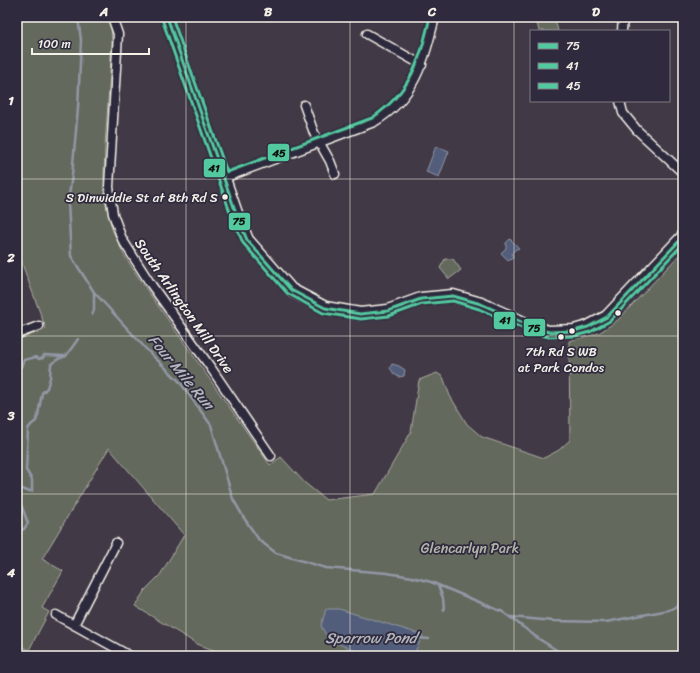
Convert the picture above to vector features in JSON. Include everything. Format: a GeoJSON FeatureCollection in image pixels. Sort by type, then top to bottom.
{"type":"FeatureCollection","features":[{"type":"Feature","properties":{"kind":"street","name":"South Arlington Mill Drive"},"geometry":{"type":"LineString","coordinates":[[112,17],[118,34],[109,187],[115,220],[122,239],[150,283],[211,368],[271,456]]}},
{"type":"Feature","properties":{"kind":"street"},"geometry":{"type":"LineString","coordinates":[[167,17],[247,240],[291,290],[325,308],[360,314],[388,311],[421,299],[453,296],[481,304],[537,329],[549,332],[566,332],[588,327],[607,317],[683,237]]}},
{"type":"Feature","properties":{"kind":"street"},"geometry":{"type":"LineString","coordinates":[[224,178],[320,143],[374,122],[386,115],[405,95],[422,65],[435,17]]}},
{"type":"Feature","properties":{"kind":"street"},"geometry":{"type":"LineString","coordinates":[[622,30],[623,17]]}},
{"type":"Feature","properties":{"kind":"street"},"geometry":{"type":"LineString","coordinates":[[367,34],[422,65]]}},
{"type":"Feature","properties":{"kind":"street"},"geometry":{"type":"LineString","coordinates":[[620,102],[622,113],[683,173]]}},
{"type":"Feature","properties":{"kind":"street"},"geometry":{"type":"LineString","coordinates":[[304,106],[314,132],[330,161],[334,174]]}},
{"type":"Feature","properties":{"kind":"street"},"geometry":{"type":"LineString","coordinates":[[17,334],[39,326]]}},
{"type":"Feature","properties":{"kind":"street"},"geometry":{"type":"LineString","coordinates":[[74,625],[116,543]]}},
{"type":"Feature","properties":{"kind":"street"},"geometry":{"type":"LineString","coordinates":[[56,615],[130,656]]}},
{"type":"Feature","properties":{"kind":"green space","name":"Glencarlyn Park"},"geometry":{"type":"Polygon","coordinates":[[[17,17],[109,17],[111,24],[112,44],[104,176],[105,199],[112,229],[124,255],[142,283],[270,465],[281,457],[305,483],[326,500],[375,494],[411,432],[419,380],[437,373],[443,377],[450,396],[467,424],[482,437],[544,458],[559,450],[570,440],[569,341],[599,333],[618,320],[683,251],[683,656],[230,656],[197,644],[135,606],[145,590],[160,575],[184,535],[109,448],[42,559],[63,571],[42,608],[49,612],[29,650],[17,644],[17,340],[46,329],[17,250],[17,17]]]}},
{"type":"Feature","properties":{"kind":"green space"},"geometry":{"type":"Polygon","coordinates":[[[555,19],[558,30],[539,30],[537,23],[555,19]]]}},
{"type":"Feature","properties":{"kind":"green space"},"geometry":{"type":"Polygon","coordinates":[[[445,259],[453,259],[461,270],[449,279],[440,268],[445,259]]]}},
{"type":"Feature","properties":{"kind":"water"},"geometry":{"type":"Polygon","coordinates":[[[436,146],[449,151],[439,177],[426,172],[436,146]]]}},
{"type":"Feature","properties":{"kind":"water"},"geometry":{"type":"Polygon","coordinates":[[[510,239],[519,248],[512,253],[513,257],[508,260],[501,253],[506,248],[506,243],[510,239]]]}},
{"type":"Feature","properties":{"kind":"water"},"geometry":{"type":"Polygon","coordinates":[[[392,364],[405,370],[404,376],[399,377],[394,374],[390,368],[392,364]]]}},
{"type":"Feature","properties":{"kind":"water","name":"Sparrow Pond"},"geometry":{"type":"Polygon","coordinates":[[[326,609],[339,609],[423,635],[413,656],[368,656],[329,640],[321,626],[326,609]]]}},
{"type":"Feature","properties":{"kind":"waterway","name":"Four Mile Run"},"geometry":{"type":"LineString","coordinates":[[76,17],[78,18],[81,40],[78,108],[68,202],[71,256],[94,292],[147,350],[179,381],[211,425],[233,499],[259,540],[276,553],[326,568],[387,573],[431,582],[503,612],[539,639],[566,656]]}},
{"type":"Feature","properties":{"kind":"waterway"},"geometry":{"type":"LineString","coordinates":[[92,315],[94,310],[94,292]]}},
{"type":"Feature","properties":{"kind":"waterway"},"geometry":{"type":"LineString","coordinates":[[17,491],[18,487],[27,491],[32,491],[32,480],[26,470],[28,429],[36,421],[42,393],[47,388],[50,378],[51,364],[66,356],[78,339]]}},
{"type":"Feature","properties":{"kind":"waterway"},"geometry":{"type":"LineString","coordinates":[[17,367],[21,367],[24,360],[36,357],[39,359],[43,358],[44,355],[64,356]]}},
{"type":"Feature","properties":{"kind":"waterway"},"geometry":{"type":"LineString","coordinates":[[17,494],[28,523],[24,529],[17,533]]}},
{"type":"Feature","properties":{"kind":"waterway"},"geometry":{"type":"LineString","coordinates":[[438,585],[443,598],[444,610]]}},
{"type":"Feature","properties":{"kind":"waterway"},"geometry":{"type":"LineString","coordinates":[[511,617],[553,621],[606,622],[669,610],[683,603]]}},
{"type":"Feature","properties":{"kind":"waterway"},"geometry":{"type":"LineString","coordinates":[[419,638],[429,639]]}},
{"type":"Feature","properties":{"kind":"transit line","name":"75"},"geometry":{"type":"LineString","coordinates":[[167,17],[236,213],[247,240],[291,290],[325,308],[360,314],[388,311],[421,299],[453,296],[481,304],[537,329],[549,332],[574,331],[588,327],[607,317],[683,237]]}},
{"type":"Feature","properties":{"kind":"transit line","name":"45"},"geometry":{"type":"LineString","coordinates":[[172,17],[227,172],[372,118],[396,97],[412,74],[422,48],[430,17]]}},
{"type":"Feature","properties":{"kind":"transit line","name":"41"},"geometry":{"type":"LineString","coordinates":[[162,19],[231,215],[243,243],[287,293],[323,313],[361,319],[389,316],[422,304],[453,301],[479,309],[535,334],[549,337],[575,336],[590,332],[610,321],[683,244]]}},
{"type":"Feature","properties":{"kind":"place","name":"S Dinwiddie St at 8th Rd S"},"geometry":{"type":"Point","coordinates":[225,197]}},
{"type":"Feature","properties":{"kind":"place","name":"7th Rd S WB at Park Condos"},"geometry":{"type":"Point","coordinates":[561,337]}}]}
